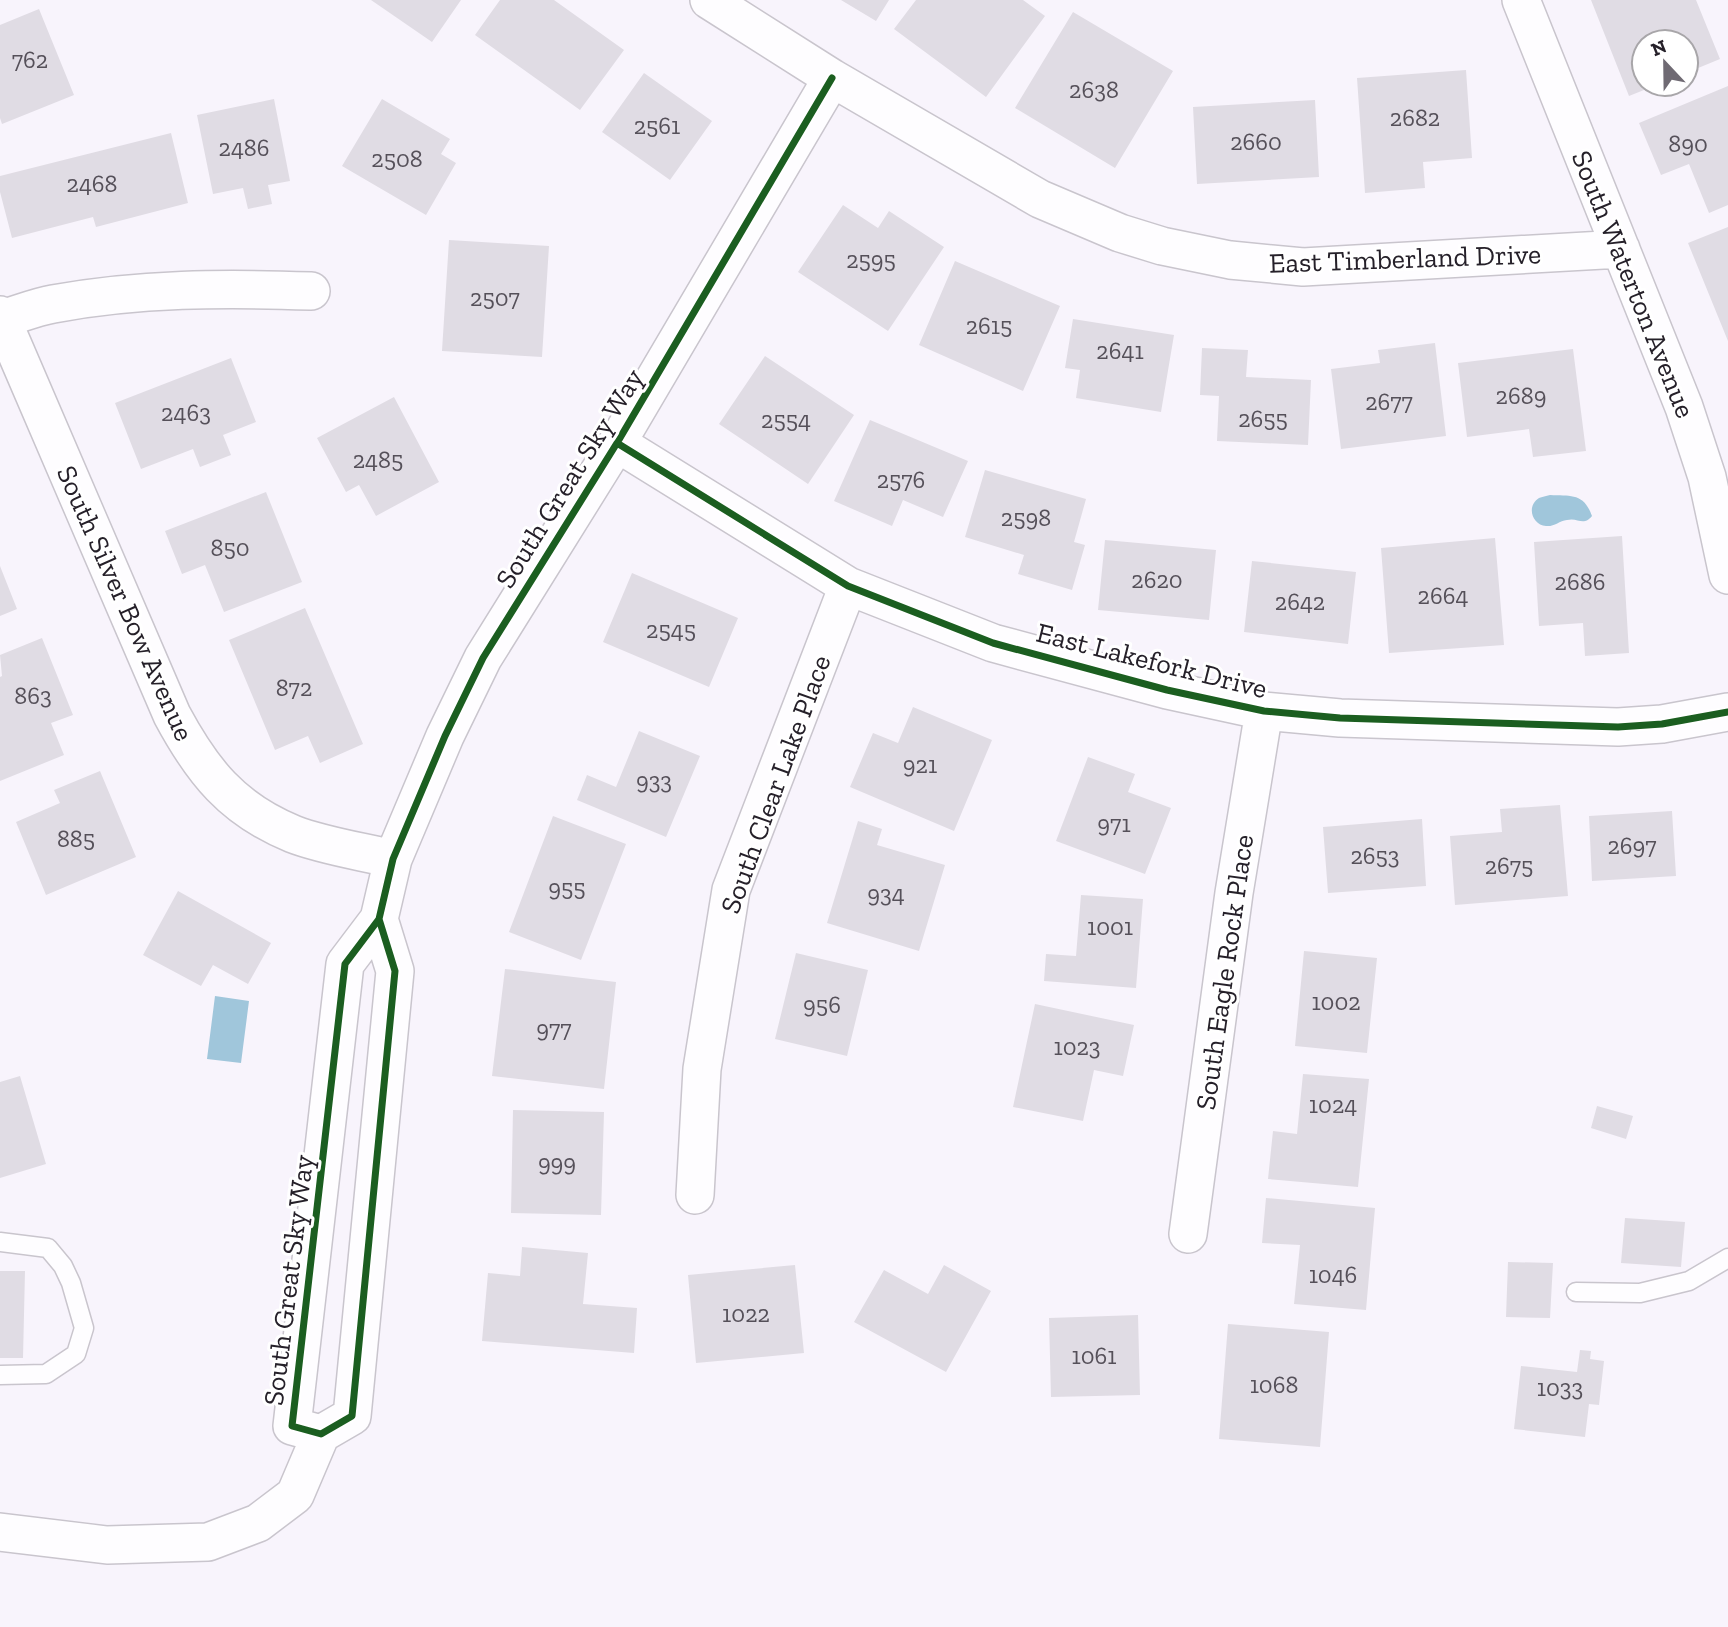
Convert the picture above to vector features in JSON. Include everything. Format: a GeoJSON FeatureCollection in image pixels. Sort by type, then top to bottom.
{"type":"FeatureCollection","features":[{"type":"Feature","properties":{"kind":"street","name":"East Timberland Drive"},"geometry":{"type":"LineString","coordinates":[[709,0],[832,78],[1040,199],[1120,233],[1162,246],[1230,260],[1303,267],[1621,249]]}},
{"type":"Feature","properties":{"kind":"street","name":"South Waterton Avenue"},"geometry":{"type":"LineString","coordinates":[[1521,0],[1684,407],[1707,477],[1728,575]]}},
{"type":"Feature","properties":{"kind":"street","name":"South Great Sky Way"},"geometry":{"type":"LineString","coordinates":[[321,1434],[292,1426],[345,964],[379,919],[393,859],[445,736],[482,658],[617,443],[832,78]]}},
{"type":"Feature","properties":{"kind":"street"},"geometry":{"type":"LineString","coordinates":[[1,317],[52,304],[138,293],[224,288],[312,291]]}},
{"type":"Feature","properties":{"kind":"street","name":"South Silver Bow Avenue"},"geometry":{"type":"LineString","coordinates":[[1,317],[172,715],[193,753],[220,787],[255,814],[294,834],[393,859]]}},
{"type":"Feature","properties":{"kind":"street","name":"East Lakefork Drive"},"geometry":{"type":"LineString","coordinates":[[617,443],[848,586],[993,643],[1167,690],[1264,711],[1340,718],[1618,726],[1662,724],[1728,712]]}},
{"type":"Feature","properties":{"kind":"street","name":"South Clear Lake Place"},"geometry":{"type":"LineString","coordinates":[[695,1195],[702,1069],[731,890],[848,586]]}},
{"type":"Feature","properties":{"kind":"street","name":"South Eagle Rock Place"},"geometry":{"type":"LineString","coordinates":[[1188,1234],[1234,892],[1264,711]]}},
{"type":"Feature","properties":{"kind":"street","name":"South Great Sky Way"},"geometry":{"type":"LineString","coordinates":[[0,1532],[107,1545],[208,1542],[258,1523],[295,1494],[321,1434],[352,1416],[395,971],[379,919]]}},
{"type":"Feature","properties":{"kind":"lane"},"geometry":{"type":"LineString","coordinates":[[0,1242],[48,1248],[64,1266],[85,1328],[76,1354],[46,1374],[0,1375]]}},
{"type":"Feature","properties":{"kind":"lane"},"geometry":{"type":"LineString","coordinates":[[1576,1292],[1640,1293],[1689,1281],[1728,1258]]}},
{"type":"Feature","properties":{"kind":"water"},"geometry":{"type":"Polygon","coordinates":[[[1550,495],[1576,497],[1585,503],[1592,516],[1586,521],[1571,519],[1552,526],[1541,525],[1532,515],[1533,506],[1539,498],[1550,495]]]}},
{"type":"Feature","properties":{"kind":"water"},"geometry":{"type":"Polygon","coordinates":[[[215,996],[249,1001],[241,1063],[207,1059],[215,996]]]}},
{"type":"Feature","properties":{"kind":"building"},"geometry":{"type":"Polygon","coordinates":[[[371,0],[461,0],[432,42],[371,0]]]}},
{"type":"Feature","properties":{"kind":"building"},"geometry":{"type":"Polygon","coordinates":[[[500,0],[554,0],[624,50],[580,110],[475,35],[500,0]]]}},
{"type":"Feature","properties":{"kind":"building"},"geometry":{"type":"Polygon","coordinates":[[[841,0],[889,0],[876,21],[841,0]]]}},
{"type":"Feature","properties":{"kind":"building"},"geometry":{"type":"Polygon","coordinates":[[[916,0],[1023,0],[1045,16],[986,97],[894,29],[916,0]]]}},
{"type":"Feature","properties":{"kind":"building"},"geometry":{"type":"Polygon","coordinates":[[[1591,0],[1696,0],[1720,59],[1700,67],[1700,28],[1630,28],[1629,96],[1591,0]]]}},
{"type":"Feature","properties":{"kind":"building"},"geometry":{"type":"Polygon","coordinates":[[[39,9],[74,95],[2,124],[0,25],[39,9]]]}},
{"type":"Feature","properties":{"kind":"building"},"geometry":{"type":"Polygon","coordinates":[[[1073,12],[1173,71],[1115,168],[1015,108],[1073,12]]]}},
{"type":"Feature","properties":{"kind":"building"},"geometry":{"type":"Polygon","coordinates":[[[1466,70],[1472,158],[1423,162],[1425,188],[1365,193],[1357,78],[1466,70]]]}},
{"type":"Feature","properties":{"kind":"building"},"geometry":{"type":"Polygon","coordinates":[[[644,73],[712,121],[670,180],[602,132],[644,73]]]}},
{"type":"Feature","properties":{"kind":"building"},"geometry":{"type":"Polygon","coordinates":[[[1728,86],[1728,205],[1709,213],[1689,164],[1661,175],[1639,123],[1728,86]]]}},
{"type":"Feature","properties":{"kind":"building"},"geometry":{"type":"Polygon","coordinates":[[[274,99],[290,181],[268,185],[272,204],[248,209],[243,188],[213,194],[197,115],[274,99]]]}},
{"type":"Feature","properties":{"kind":"building"},"geometry":{"type":"Polygon","coordinates":[[[382,99],[450,139],[441,154],[456,163],[426,215],[342,166],[382,99]]]}},
{"type":"Feature","properties":{"kind":"building"},"geometry":{"type":"Polygon","coordinates":[[[1315,100],[1319,177],[1197,184],[1193,107],[1315,100]]]}},
{"type":"Feature","properties":{"kind":"building"},"geometry":{"type":"Polygon","coordinates":[[[171,133],[188,203],[96,227],[93,217],[12,238],[0,192],[0,176],[171,133]]]}},
{"type":"Feature","properties":{"kind":"building"},"geometry":{"type":"Polygon","coordinates":[[[843,205],[878,228],[889,211],[944,247],[888,331],[798,272],[843,205]]]}},
{"type":"Feature","properties":{"kind":"building"},"geometry":{"type":"Polygon","coordinates":[[[1728,227],[1728,341],[1688,243],[1728,227]]]}},
{"type":"Feature","properties":{"kind":"building"},"geometry":{"type":"Polygon","coordinates":[[[449,240],[549,246],[542,357],[442,351],[449,240]]]}},
{"type":"Feature","properties":{"kind":"building"},"geometry":{"type":"Polygon","coordinates":[[[955,261],[1060,306],[1023,391],[919,345],[955,261]]]}},
{"type":"Feature","properties":{"kind":"building"},"geometry":{"type":"Polygon","coordinates":[[[1073,319],[1174,335],[1161,412],[1076,398],[1080,370],[1065,368],[1073,319]]]}},
{"type":"Feature","properties":{"kind":"building"},"geometry":{"type":"Polygon","coordinates":[[[1435,343],[1446,436],[1341,449],[1331,369],[1380,363],[1378,350],[1435,343]]]}},
{"type":"Feature","properties":{"kind":"building"},"geometry":{"type":"Polygon","coordinates":[[[1202,348],[1248,350],[1246,377],[1311,380],[1308,445],[1217,441],[1219,396],[1200,395],[1202,348]]]}},
{"type":"Feature","properties":{"kind":"building"},"geometry":{"type":"Polygon","coordinates":[[[1573,349],[1586,451],[1533,457],[1529,429],[1467,437],[1458,363],[1573,349]]]}},
{"type":"Feature","properties":{"kind":"building"},"geometry":{"type":"Polygon","coordinates":[[[765,356],[854,415],[808,484],[719,424],[765,356]]]}},
{"type":"Feature","properties":{"kind":"building"},"geometry":{"type":"Polygon","coordinates":[[[231,358],[256,422],[223,435],[231,455],[200,467],[193,449],[141,469],[115,403],[231,358]]]}},
{"type":"Feature","properties":{"kind":"building"},"geometry":{"type":"Polygon","coordinates":[[[394,397],[439,482],[376,516],[359,485],[346,492],[317,438],[394,397]]]}},
{"type":"Feature","properties":{"kind":"building"},"geometry":{"type":"Polygon","coordinates":[[[870,420],[968,461],[943,517],[903,500],[892,526],[834,501],[870,420]]]}},
{"type":"Feature","properties":{"kind":"building"},"geometry":{"type":"Polygon","coordinates":[[[985,470],[1086,499],[1074,542],[1085,545],[1072,590],[1018,574],[1024,555],[965,537],[985,470]]]}},
{"type":"Feature","properties":{"kind":"building"},"geometry":{"type":"Polygon","coordinates":[[[266,492],[302,582],[224,612],[205,565],[182,574],[165,531],[266,492]]]}},
{"type":"Feature","properties":{"kind":"building"},"geometry":{"type":"Polygon","coordinates":[[[1622,536],[1629,653],[1585,656],[1583,623],[1539,626],[1534,542],[1622,536]]]}},
{"type":"Feature","properties":{"kind":"building"},"geometry":{"type":"Polygon","coordinates":[[[1495,538],[1504,645],[1389,653],[1381,548],[1495,538]]]}},
{"type":"Feature","properties":{"kind":"building"},"geometry":{"type":"Polygon","coordinates":[[[1105,540],[1216,550],[1209,620],[1098,610],[1105,540]]]}},
{"type":"Feature","properties":{"kind":"building"},"geometry":{"type":"Polygon","coordinates":[[[1252,561],[1356,572],[1348,644],[1244,632],[1252,561]]]}},
{"type":"Feature","properties":{"kind":"building"},"geometry":{"type":"Polygon","coordinates":[[[0,566],[17,609],[0,616],[0,566]]]}},
{"type":"Feature","properties":{"kind":"building"},"geometry":{"type":"Polygon","coordinates":[[[632,573],[738,618],[709,687],[603,642],[632,573]]]}},
{"type":"Feature","properties":{"kind":"building"},"geometry":{"type":"Polygon","coordinates":[[[305,608],[363,744],[320,763],[308,736],[275,750],[229,640],[305,608]]]}},
{"type":"Feature","properties":{"kind":"building"},"geometry":{"type":"Polygon","coordinates":[[[42,638],[73,715],[51,723],[64,755],[0,781],[0,655],[42,638]]]}},
{"type":"Feature","properties":{"kind":"building"},"geometry":{"type":"Polygon","coordinates":[[[913,707],[992,740],[954,831],[850,787],[873,733],[898,743],[913,707]]]}},
{"type":"Feature","properties":{"kind":"building"},"geometry":{"type":"Polygon","coordinates":[[[639,731],[700,756],[666,837],[577,800],[587,775],[616,787],[639,731]]]}},
{"type":"Feature","properties":{"kind":"building"},"geometry":{"type":"Polygon","coordinates":[[[1088,757],[1135,774],[1128,792],[1171,808],[1145,874],[1056,841],[1088,757]]]}},
{"type":"Feature","properties":{"kind":"building"},"geometry":{"type":"Polygon","coordinates":[[[100,771],[136,857],[46,895],[16,822],[60,803],[54,790],[100,771]]]}},
{"type":"Feature","properties":{"kind":"building"},"geometry":{"type":"Polygon","coordinates":[[[1560,805],[1568,896],[1455,905],[1450,836],[1502,832],[1500,809],[1560,805]]]}},
{"type":"Feature","properties":{"kind":"building"},"geometry":{"type":"Polygon","coordinates":[[[1672,811],[1676,876],[1592,881],[1589,816],[1672,811]]]}},
{"type":"Feature","properties":{"kind":"building"},"geometry":{"type":"Polygon","coordinates":[[[553,816],[626,844],[581,960],[509,932],[553,816]]]}},
{"type":"Feature","properties":{"kind":"building"},"geometry":{"type":"Polygon","coordinates":[[[1422,819],[1426,886],[1328,893],[1323,827],[1422,819]]]}},
{"type":"Feature","properties":{"kind":"building"},"geometry":{"type":"Polygon","coordinates":[[[858,821],[882,829],[877,845],[945,865],[919,951],[827,923],[858,821]]]}},
{"type":"Feature","properties":{"kind":"building"},"geometry":{"type":"Polygon","coordinates":[[[178,891],[271,943],[248,984],[213,965],[201,986],[143,955],[178,891]]]}},
{"type":"Feature","properties":{"kind":"building"},"geometry":{"type":"Polygon","coordinates":[[[1081,895],[1143,899],[1136,988],[1044,981],[1046,954],[1076,956],[1081,895]]]}},
{"type":"Feature","properties":{"kind":"building"},"geometry":{"type":"Polygon","coordinates":[[[1304,951],[1377,958],[1367,1053],[1295,1046],[1304,951]]]}},
{"type":"Feature","properties":{"kind":"building"},"geometry":{"type":"Polygon","coordinates":[[[796,953],[868,970],[847,1056],[775,1039],[796,953]]]}},
{"type":"Feature","properties":{"kind":"building"},"geometry":{"type":"Polygon","coordinates":[[[505,969],[616,982],[604,1089],[492,1076],[505,969]]]}},
{"type":"Feature","properties":{"kind":"building"},"geometry":{"type":"Polygon","coordinates":[[[1035,1004],[1134,1025],[1123,1076],[1094,1070],[1083,1121],[1013,1107],[1035,1004]]]}},
{"type":"Feature","properties":{"kind":"building"},"geometry":{"type":"Polygon","coordinates":[[[1303,1074],[1369,1079],[1358,1187],[1268,1179],[1273,1131],[1297,1134],[1303,1074]]]}},
{"type":"Feature","properties":{"kind":"building"},"geometry":{"type":"Polygon","coordinates":[[[20,1076],[46,1164],[0,1178],[0,1082],[20,1076]]]}},
{"type":"Feature","properties":{"kind":"building"},"geometry":{"type":"Polygon","coordinates":[[[1597,1106],[1633,1116],[1626,1139],[1591,1128],[1597,1106]]]}},
{"type":"Feature","properties":{"kind":"building"},"geometry":{"type":"Polygon","coordinates":[[[513,1110],[604,1112],[601,1215],[511,1213],[513,1110]]]}},
{"type":"Feature","properties":{"kind":"building"},"geometry":{"type":"Polygon","coordinates":[[[1266,1198],[1375,1208],[1366,1310],[1294,1304],[1300,1245],[1262,1243],[1266,1198]]]}},
{"type":"Feature","properties":{"kind":"building"},"geometry":{"type":"Polygon","coordinates":[[[1625,1218],[1685,1222],[1681,1267],[1621,1263],[1625,1218]]]}},
{"type":"Feature","properties":{"kind":"building"},"geometry":{"type":"Polygon","coordinates":[[[522,1247],[588,1253],[583,1304],[637,1308],[634,1353],[482,1341],[488,1273],[520,1276],[522,1247]]]}},
{"type":"Feature","properties":{"kind":"building"},"geometry":{"type":"Polygon","coordinates":[[[1508,1262],[1553,1263],[1550,1318],[1506,1317],[1508,1262]]]}},
{"type":"Feature","properties":{"kind":"building"},"geometry":{"type":"Polygon","coordinates":[[[795,1265],[804,1353],[696,1363],[688,1275],[795,1265]]]}},
{"type":"Feature","properties":{"kind":"building"},"geometry":{"type":"Polygon","coordinates":[[[944,1265],[991,1291],[946,1372],[854,1322],[884,1270],[928,1294],[944,1265]]]}},
{"type":"Feature","properties":{"kind":"building"},"geometry":{"type":"Polygon","coordinates":[[[0,1271],[25,1271],[23,1358],[0,1358],[0,1271]]]}},
{"type":"Feature","properties":{"kind":"building"},"geometry":{"type":"Polygon","coordinates":[[[1138,1315],[1140,1395],[1051,1397],[1049,1318],[1138,1315]]]}},
{"type":"Feature","properties":{"kind":"building"},"geometry":{"type":"Polygon","coordinates":[[[1228,1324],[1329,1332],[1320,1447],[1219,1439],[1228,1324]]]}},
{"type":"Feature","properties":{"kind":"building"},"geometry":{"type":"Polygon","coordinates":[[[1580,1350],[1591,1351],[1590,1359],[1604,1361],[1599,1405],[1589,1404],[1585,1437],[1514,1429],[1521,1366],[1577,1372],[1580,1350]]]}},
{"type":"Feature","properties":{"kind":"cycle path"},"geometry":{"type":"LineString","coordinates":[[379,919],[395,971],[352,1416],[321,1434],[292,1426],[345,964],[379,919],[393,859],[445,736],[483,658],[617,443],[832,78]]}},
{"type":"Feature","properties":{"kind":"cycle path"},"geometry":{"type":"LineString","coordinates":[[617,443],[848,586],[993,643],[1167,690],[1264,711],[1340,718],[1618,727],[1662,724],[1728,712]]}}]}
